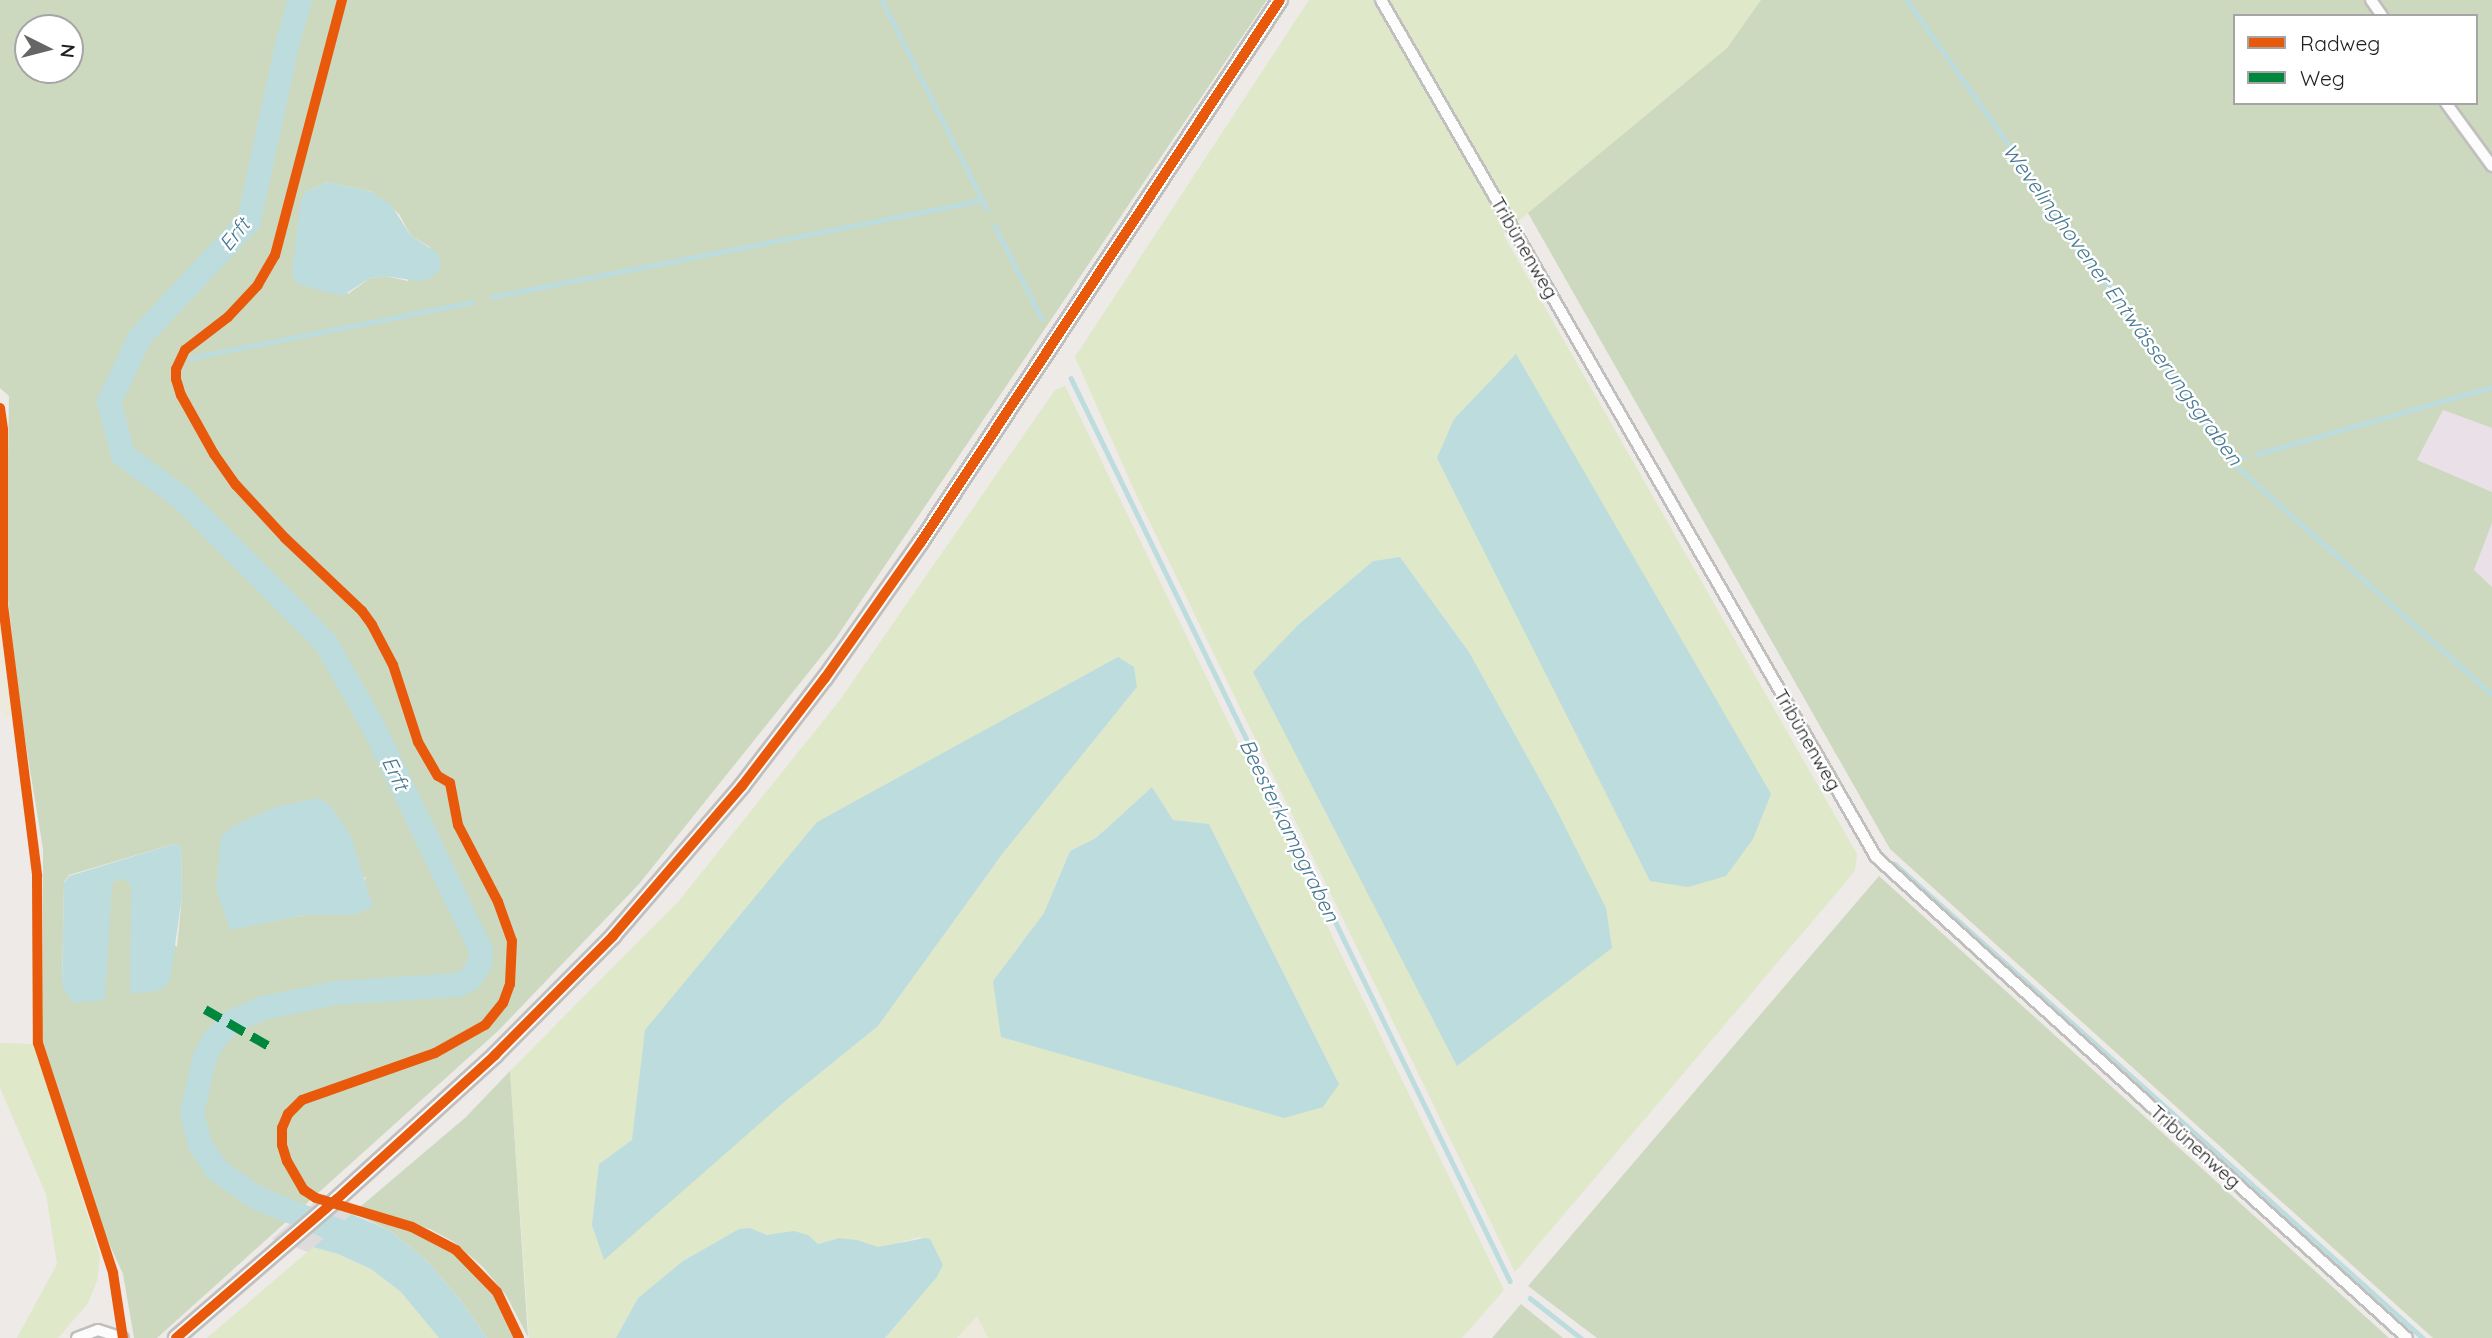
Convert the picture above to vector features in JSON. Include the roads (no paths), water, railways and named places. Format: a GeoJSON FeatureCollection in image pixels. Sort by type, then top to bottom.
{"type":"FeatureCollection","features":[{"type":"Feature","properties":{"kind":"street"},"geometry":{"type":"LineString","coordinates":[[176,1338],[450,1098],[545,1006],[653,892],[763,760],[921,542],[1280,0]]}},
{"type":"Feature","properties":{"kind":"street","name":"Tribünenweg"},"geometry":{"type":"LineString","coordinates":[[1381,0],[1876,857],[2407,1338]]}},
{"type":"Feature","properties":{"kind":"street"},"geometry":{"type":"LineString","coordinates":[[2447,105],[2492,166]]}},
{"type":"Feature","properties":{"kind":"street"},"geometry":{"type":"LineString","coordinates":[[78,1338],[98,1330],[122,1338]]}},
{"type":"Feature","properties":{"kind":"water"},"geometry":{"type":"Polygon","coordinates":[[[328,182],[372,192],[391,205],[411,236],[438,253],[441,264],[438,272],[428,280],[418,281],[385,276],[370,278],[342,296],[297,284],[292,275],[300,204],[305,192],[328,182]]]}},
{"type":"Feature","properties":{"kind":"water"},"geometry":{"type":"Polygon","coordinates":[[[1516,354],[1771,794],[1753,839],[1726,876],[1688,887],[1650,881],[1437,458],[1454,419],[1516,354]]]}},
{"type":"Feature","properties":{"kind":"water"},"geometry":{"type":"Polygon","coordinates":[[[1400,557],[1469,652],[1553,803],[1606,908],[1612,948],[1457,1066],[1253,672],[1298,625],[1373,561],[1400,557]]]}},
{"type":"Feature","properties":{"kind":"water"},"geometry":{"type":"Polygon","coordinates":[[[1118,657],[1134,667],[1137,687],[1003,853],[878,1026],[783,1103],[604,1260],[592,1225],[599,1164],[632,1140],[645,1030],[817,822],[1118,657]]]}},
{"type":"Feature","properties":{"kind":"water"},"geometry":{"type":"Polygon","coordinates":[[[1152,787],[1173,820],[1209,824],[1339,1084],[1323,1107],[1284,1118],[1001,1037],[993,981],[1044,913],[1070,851],[1096,838],[1152,787]]]}},
{"type":"Feature","properties":{"kind":"water"},"geometry":{"type":"Polygon","coordinates":[[[318,798],[331,806],[351,836],[373,907],[353,915],[305,915],[230,930],[216,888],[221,837],[233,826],[275,807],[318,798]]]}},
{"type":"Feature","properties":{"kind":"water"},"geometry":{"type":"Polygon","coordinates":[[[174,844],[181,846],[182,897],[170,980],[162,990],[130,994],[131,884],[122,878],[112,883],[105,1000],[73,1003],[62,986],[64,883],[69,876],[174,844]]]}},
{"type":"Feature","properties":{"kind":"water"},"geometry":{"type":"Polygon","coordinates":[[[351,1214],[389,1230],[425,1259],[458,1297],[487,1338],[439,1338],[401,1292],[371,1269],[338,1254],[313,1247],[351,1214]]]}},
{"type":"Feature","properties":{"kind":"water"},"geometry":{"type":"Polygon","coordinates":[[[750,1228],[767,1235],[794,1231],[808,1235],[818,1244],[839,1238],[878,1247],[925,1238],[930,1239],[943,1265],[937,1277],[885,1338],[616,1338],[638,1298],[683,1261],[739,1229],[750,1228]]]}},
{"type":"Feature","properties":{"kind":"waterway","name":"Erft"},"geometry":{"type":"LineString","coordinates":[[300,0],[287,45],[249,221],[140,337],[109,402],[123,455],[182,498],[326,643],[373,726],[481,950],[480,964],[470,979],[458,985],[336,993],[263,1008],[231,1022],[214,1040],[204,1059],[192,1114],[200,1144],[216,1169],[255,1197],[365,1242]]}},
{"type":"Feature","properties":{"kind":"waterway","name":"Beesterkampgraben"},"geometry":{"type":"LineString","coordinates":[[882,0],[987,209]]}},
{"type":"Feature","properties":{"kind":"waterway","name":"Wevelinghovener Entwässerungsgraben"},"geometry":{"type":"LineString","coordinates":[[1907,0],[2231,461],[2492,694]]}},
{"type":"Feature","properties":{"kind":"waterway"},"geometry":{"type":"LineString","coordinates":[[492,297],[983,200]]}},
{"type":"Feature","properties":{"kind":"waterway","name":"Beesterkampgraben"},"geometry":{"type":"LineString","coordinates":[[995,226],[1042,319]]}},
{"type":"Feature","properties":{"kind":"waterway"},"geometry":{"type":"LineString","coordinates":[[190,358],[473,302]]}},
{"type":"Feature","properties":{"kind":"waterway","name":"Beesterkampgraben"},"geometry":{"type":"LineString","coordinates":[[1071,378],[1510,1281]]}},
{"type":"Feature","properties":{"kind":"waterway"},"geometry":{"type":"LineString","coordinates":[[2257,454],[2492,387]]}},
{"type":"Feature","properties":{"kind":"waterway"},"geometry":{"type":"LineString","coordinates":[[2232,461],[2244,457]]}},
{"type":"Feature","properties":{"kind":"waterway"},"geometry":{"type":"LineString","coordinates":[[1895,864],[2423,1338]]}},
{"type":"Feature","properties":{"kind":"waterway","name":"Beesterkampgraben"},"geometry":{"type":"LineString","coordinates":[[1530,1298],[1581,1338]]}}]}
